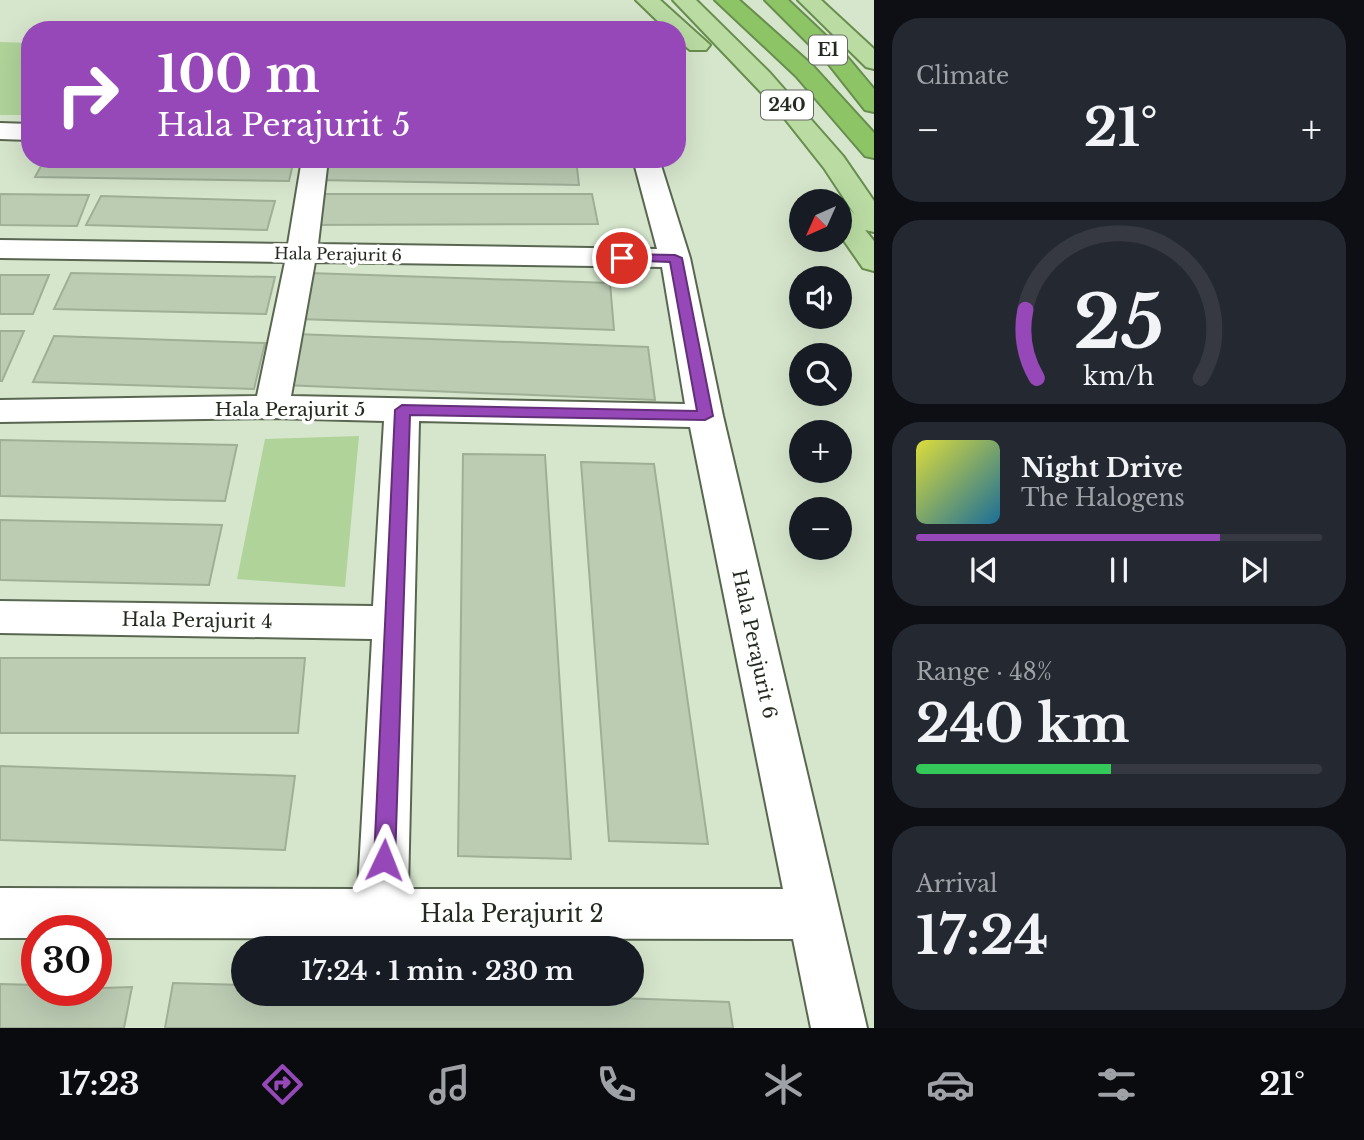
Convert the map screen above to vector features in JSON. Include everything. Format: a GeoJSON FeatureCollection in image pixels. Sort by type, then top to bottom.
{"type":"FeatureCollection","features":[{"type":"Feature","properties":{"kind":"highway","name":"E1"},"geometry":{"type":"LineString","coordinates":[[726,0],[793,59],[855,125],[874,150]]}},
{"type":"Feature","properties":{"kind":"highway","name":"E1"},"geometry":{"type":"LineString","coordinates":[[776,0],[835,57],[874,105]]}},
{"type":"Feature","properties":{"kind":"main road"},"geometry":{"type":"LineString","coordinates":[[646,0],[672,21]]}},
{"type":"Feature","properties":{"kind":"main road","name":"240"},"geometry":{"type":"LineString","coordinates":[[684,0],[748,62],[805,125],[874,223]]}},
{"type":"Feature","properties":{"kind":"main road"},"geometry":{"type":"LineString","coordinates":[[810,1],[874,46]]}},
{"type":"Feature","properties":{"kind":"main road"},"geometry":{"type":"LineString","coordinates":[[810,1],[874,62]]}},
{"type":"Feature","properties":{"kind":"main road"},"geometry":{"type":"LineString","coordinates":[[686,33],[760,111]]}},
{"type":"Feature","properties":{"kind":"main road"},"geometry":{"type":"LineString","coordinates":[[852,232],[874,262]]}},
{"type":"Feature","properties":{"kind":"street"},"geometry":{"type":"LineString","coordinates":[[0,131],[21,132]]}},
{"type":"Feature","properties":{"kind":"street"},"geometry":{"type":"LineString","coordinates":[[272,407],[302,253],[313,168]]}},
{"type":"Feature","properties":{"kind":"street","name":"Hala Perajurit 6"},"geometry":{"type":"LineString","coordinates":[[649,168],[675,258],[705,416],[839,1028]]}},
{"type":"Feature","properties":{"kind":"street","name":"Hala Perajurit 6"},"geometry":{"type":"LineString","coordinates":[[0,249],[675,258]]}},
{"type":"Feature","properties":{"kind":"street","name":"Hala Perajurit 5"},"geometry":{"type":"LineString","coordinates":[[0,411],[272,407],[705,416]]}},
{"type":"Feature","properties":{"kind":"street"},"geometry":{"type":"LineString","coordinates":[[383,913],[402,410]]}},
{"type":"Feature","properties":{"kind":"street","name":"Hala Perajurit 4"},"geometry":{"type":"LineString","coordinates":[[0,617],[394,623]]}},
{"type":"Feature","properties":{"kind":"street","name":"Hala Perajurit 2"},"geometry":{"type":"LineString","coordinates":[[0,914],[814,915]]}},
{"type":"Feature","properties":{"kind":"green space"},"geometry":{"type":"Polygon","coordinates":[[[0,42],[21,43],[21,115],[0,115],[0,42]]]}},
{"type":"Feature","properties":{"kind":"green space"},"geometry":{"type":"Polygon","coordinates":[[[359,436],[345,587],[237,579],[265,439],[359,436]]]}},
{"type":"Feature","properties":{"kind":"building"},"geometry":{"type":"Polygon","coordinates":[[[40,168],[292,168],[289,181],[35,177],[40,168]]]}},
{"type":"Feature","properties":{"kind":"building"},"geometry":{"type":"Polygon","coordinates":[[[320,168],[577,168],[579,185],[318,180],[320,168]]]}},
{"type":"Feature","properties":{"kind":"building"},"geometry":{"type":"Polygon","coordinates":[[[0,194],[89,195],[77,226],[0,225],[0,194]]]}},
{"type":"Feature","properties":{"kind":"building"},"geometry":{"type":"Polygon","coordinates":[[[315,194],[592,194],[598,224],[311,225],[315,194]]]}},
{"type":"Feature","properties":{"kind":"building"},"geometry":{"type":"Polygon","coordinates":[[[101,196],[275,201],[267,230],[86,225],[101,196]]]}},
{"type":"Feature","properties":{"kind":"building"},"geometry":{"type":"Polygon","coordinates":[[[71,273],[275,277],[266,314],[54,309],[71,273]]]}},
{"type":"Feature","properties":{"kind":"building"},"geometry":{"type":"Polygon","coordinates":[[[309,273],[610,283],[614,330],[299,319],[309,273]]]}},
{"type":"Feature","properties":{"kind":"building"},"geometry":{"type":"Polygon","coordinates":[[[0,275],[49,275],[33,314],[0,314],[0,275]]]}},
{"type":"Feature","properties":{"kind":"building"},"geometry":{"type":"Polygon","coordinates":[[[0,331],[24,331],[2,381],[0,381],[0,331]]]}},
{"type":"Feature","properties":{"kind":"building"},"geometry":{"type":"Polygon","coordinates":[[[295,334],[648,347],[655,400],[283,385],[295,334]]]}},
{"type":"Feature","properties":{"kind":"building"},"geometry":{"type":"Polygon","coordinates":[[[54,336],[265,343],[254,389],[33,382],[54,336]]]}},
{"type":"Feature","properties":{"kind":"building"},"geometry":{"type":"Polygon","coordinates":[[[0,440],[237,445],[225,501],[0,496],[0,440]]]}},
{"type":"Feature","properties":{"kind":"building"},"geometry":{"type":"Polygon","coordinates":[[[463,454],[545,455],[571,859],[458,856],[463,454]]]}},
{"type":"Feature","properties":{"kind":"building"},"geometry":{"type":"Polygon","coordinates":[[[581,462],[654,464],[708,844],[609,841],[581,462]]]}},
{"type":"Feature","properties":{"kind":"building"},"geometry":{"type":"Polygon","coordinates":[[[0,520],[222,525],[209,585],[0,580],[0,520]]]}},
{"type":"Feature","properties":{"kind":"building"},"geometry":{"type":"Polygon","coordinates":[[[0,658],[305,658],[298,733],[0,733],[0,658]]]}},
{"type":"Feature","properties":{"kind":"building"},"geometry":{"type":"Polygon","coordinates":[[[0,766],[295,776],[285,850],[0,840],[0,766]]]}},
{"type":"Feature","properties":{"kind":"building"},"geometry":{"type":"Polygon","coordinates":[[[173,983],[231,985],[231,1006],[644,1006],[644,999],[729,1002],[733,1028],[165,1028],[173,983]]]}},
{"type":"Feature","properties":{"kind":"building"},"geometry":{"type":"Polygon","coordinates":[[[0,984],[21,985],[21,1006],[112,1006],[112,988],[132,987],[124,1028],[0,1028],[0,984]]]}},
{"type":"Feature","properties":{"kind":"route"},"geometry":{"type":"LineString","coordinates":[[384,860],[402,410],[705,416],[675,258],[622,258]]}}]}
